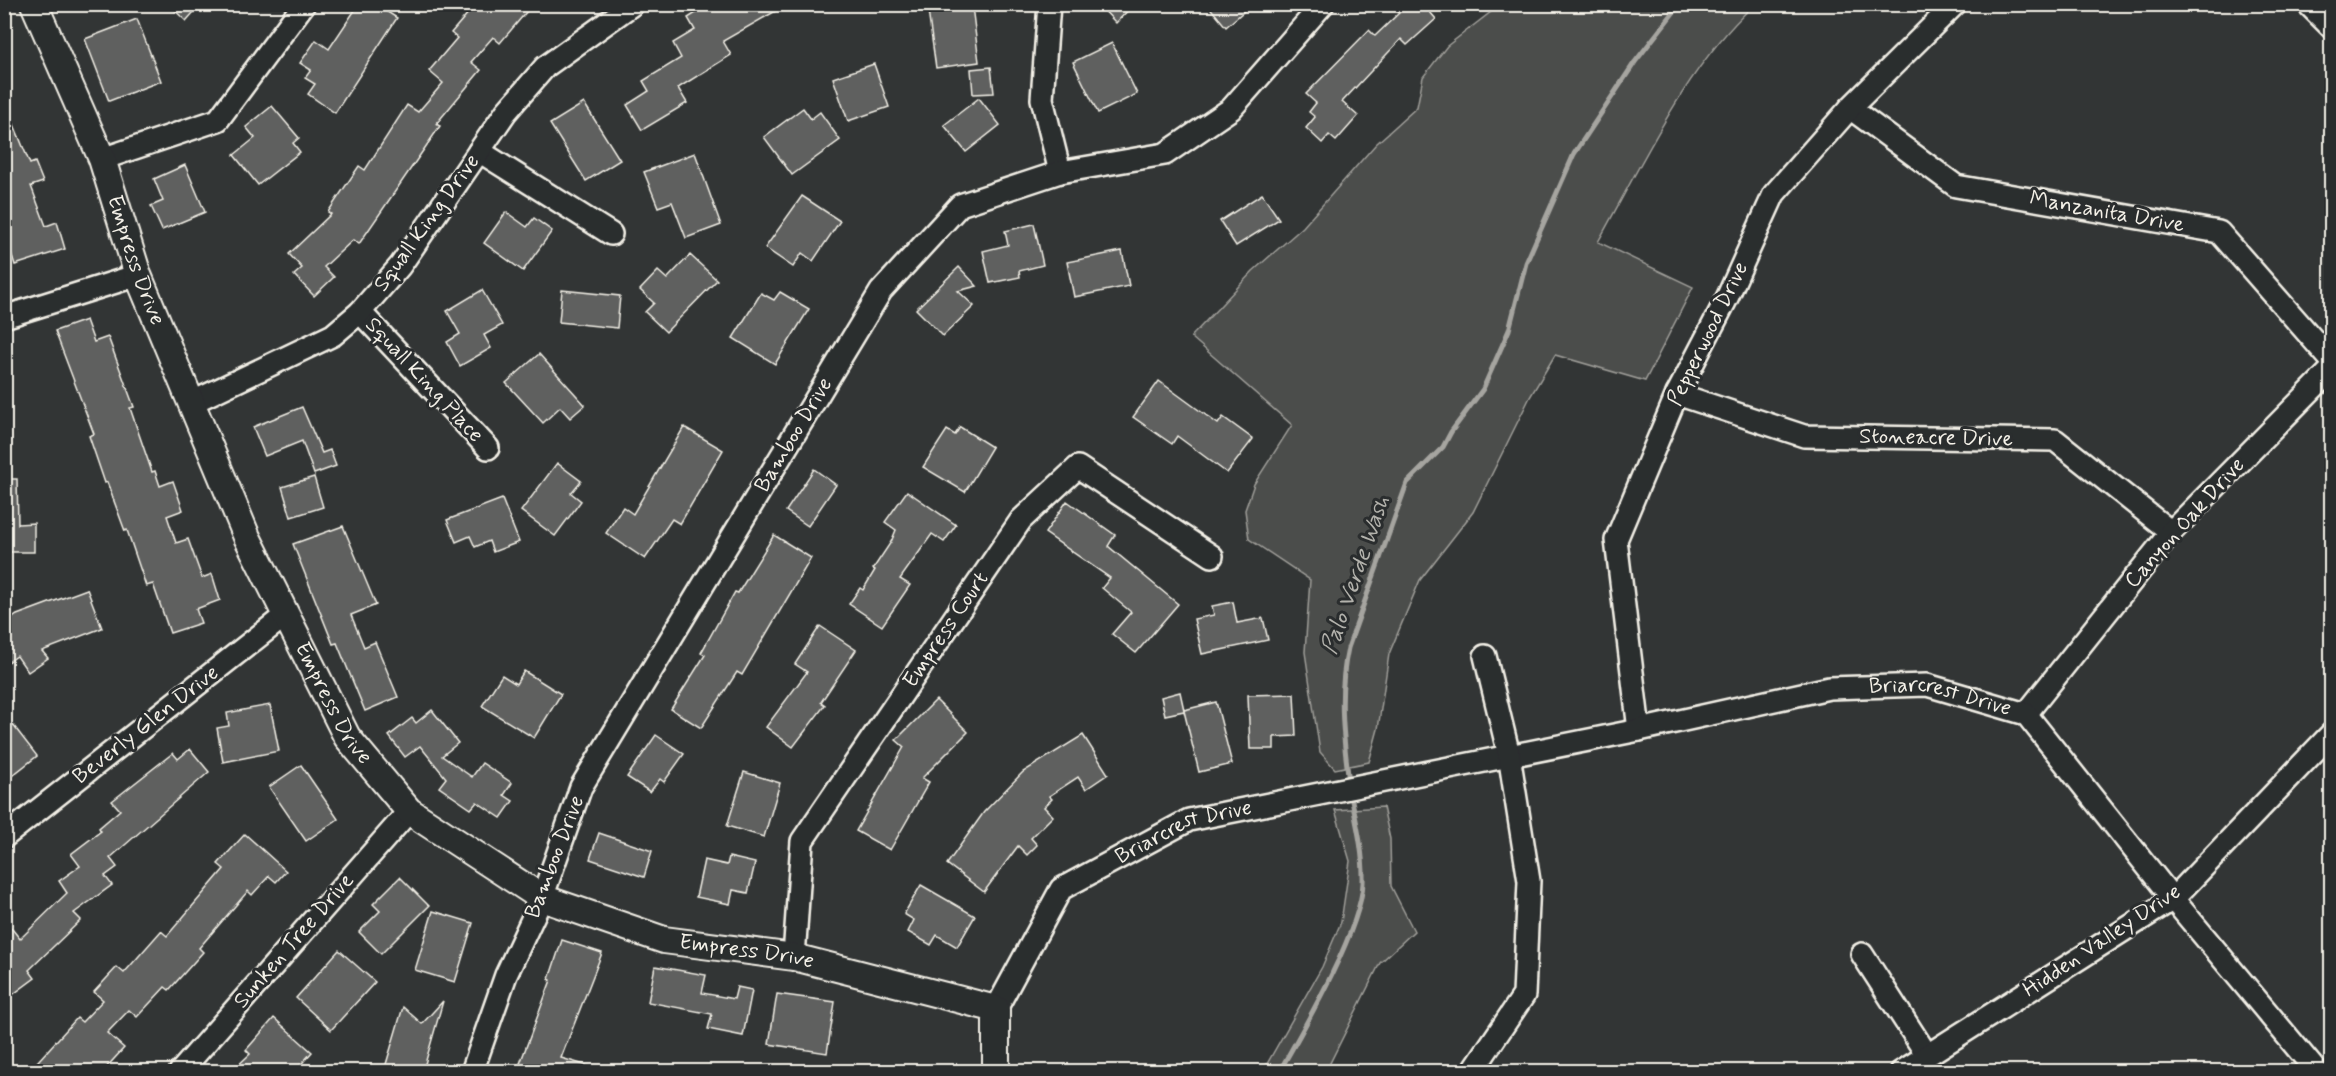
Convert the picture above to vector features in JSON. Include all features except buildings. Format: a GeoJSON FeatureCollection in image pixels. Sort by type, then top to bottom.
{"type":"FeatureCollection","features":[{"type":"Feature","properties":{"kind":"street","name":"Empress Drive"},"geometry":{"type":"LineString","coordinates":[[34,4],[102,159],[138,275],[247,537],[347,737],[409,811],[542,898],[664,940],[794,957],[996,1009]]}},
{"type":"Feature","properties":{"kind":"street"},"geometry":{"type":"LineString","coordinates":[[102,159],[218,120],[304,4]]}},
{"type":"Feature","properties":{"kind":"street","name":"Squall King Drive"},"geometry":{"type":"LineString","coordinates":[[191,403],[333,335],[360,312],[400,266],[506,112],[545,67],[633,4]]}},
{"type":"Feature","properties":{"kind":"street"},"geometry":{"type":"LineString","coordinates":[[1049,4],[1042,99],[1060,172]]}},
{"type":"Feature","properties":{"kind":"street","name":"Bamboo Drive"},"geometry":{"type":"LineString","coordinates":[[472,1071],[506,975],[542,898],[582,788],[882,291],[960,205],[1060,172],[1166,154],[1231,109],[1323,4]]}},
{"type":"Feature","properties":{"kind":"street","name":"Pepperwood Drive"},"geometry":{"type":"LineString","coordinates":[[1639,730],[1616,540],[1677,394],[1727,298],[1774,194],[1850,108],[1955,4]]}},
{"type":"Feature","properties":{"kind":"street"},"geometry":{"type":"LineString","coordinates":[[2308,4],[2331,28]]}},
{"type":"Feature","properties":{"kind":"street","name":"Manzanita Drive"},"geometry":{"type":"LineString","coordinates":[[1850,108],[1956,186],[2220,232],[2331,361]]}},
{"type":"Feature","properties":{"kind":"street"},"geometry":{"type":"LineString","coordinates":[[479,151],[611,234]]}},
{"type":"Feature","properties":{"kind":"street"},"geometry":{"type":"LineString","coordinates":[[4,317],[138,275]]}},
{"type":"Feature","properties":{"kind":"street","name":"Squall King Place"},"geometry":{"type":"LineString","coordinates":[[360,312],[488,448]]}},
{"type":"Feature","properties":{"kind":"street","name":"Canyon Oak Drive"},"geometry":{"type":"LineString","coordinates":[[2025,714],[2171,532],[2331,369]]}},
{"type":"Feature","properties":{"kind":"street","name":"Stoneacre Drive"},"geometry":{"type":"LineString","coordinates":[[1677,394],[1804,436],[2055,440],[2171,532]]}},
{"type":"Feature","properties":{"kind":"street","name":"Empress Court"},"geometry":{"type":"LineString","coordinates":[[794,957],[802,841],[1021,520],[1078,467],[1212,556]]}},
{"type":"Feature","properties":{"kind":"street","name":"Beverly Glen Drive"},"geometry":{"type":"LineString","coordinates":[[4,837],[287,614]]}},
{"type":"Feature","properties":{"kind":"street"},"geometry":{"type":"LineString","coordinates":[[1472,1071],[1524,995],[1529,881],[1509,755],[1485,656]]}},
{"type":"Feature","properties":{"kind":"street","name":"Briarcrest Drive"},"geometry":{"type":"LineString","coordinates":[[996,1071],[996,1009],[1061,889],[1189,820],[1639,730],[1829,688],[1927,685],[2025,714],[2173,899],[2317,1071]]}},
{"type":"Feature","properties":{"kind":"street","name":"Hidden Valley Drive"},"geometry":{"type":"LineString","coordinates":[[1901,1071],[2173,899],[2331,733]]}},
{"type":"Feature","properties":{"kind":"street","name":"Sunken Tree Drive"},"geometry":{"type":"LineString","coordinates":[[180,1071],[409,811]]}},
{"type":"Feature","properties":{"kind":"street"},"geometry":{"type":"LineString","coordinates":[[1862,954],[1927,1055]]}},
{"type":"Feature","properties":{"kind":"shaded area"},"geometry":{"type":"Polygon","coordinates":[[[1500,5],[1754,5],[1707,57],[1687,86],[1649,148],[1598,242],[1693,287],[1645,381],[1555,355],[1530,397],[1473,512],[1420,580],[1389,654],[1378,729],[1369,762],[1335,769],[1320,752],[1305,652],[1310,580],[1249,539],[1245,510],[1254,484],[1292,425],[1191,337],[1253,271],[1303,227],[1376,144],[1417,107],[1423,77],[1447,46],[1500,5]]]}},
{"type":"Feature","properties":{"kind":"shaded area"},"geometry":{"type":"Polygon","coordinates":[[[1383,807],[1390,839],[1391,886],[1414,931],[1380,963],[1326,1071],[1263,1071],[1322,967],[1341,922],[1350,861],[1335,810],[1383,807]]]}},
{"type":"Feature","properties":{"kind":"waterway","name":"Palo Verde Wash"},"geometry":{"type":"LineString","coordinates":[[1349,782],[1342,698],[1348,648],[1407,483],[1443,447],[1451,432],[1483,389],[1509,330],[1526,263],[1574,154],[1635,62],[1680,4]]}},
{"type":"Feature","properties":{"kind":"waterway","name":"Palo Verde Wash"},"geometry":{"type":"LineString","coordinates":[[1279,1072],[1330,979],[1353,926],[1360,903],[1363,883],[1362,860],[1350,791]]}}]}
